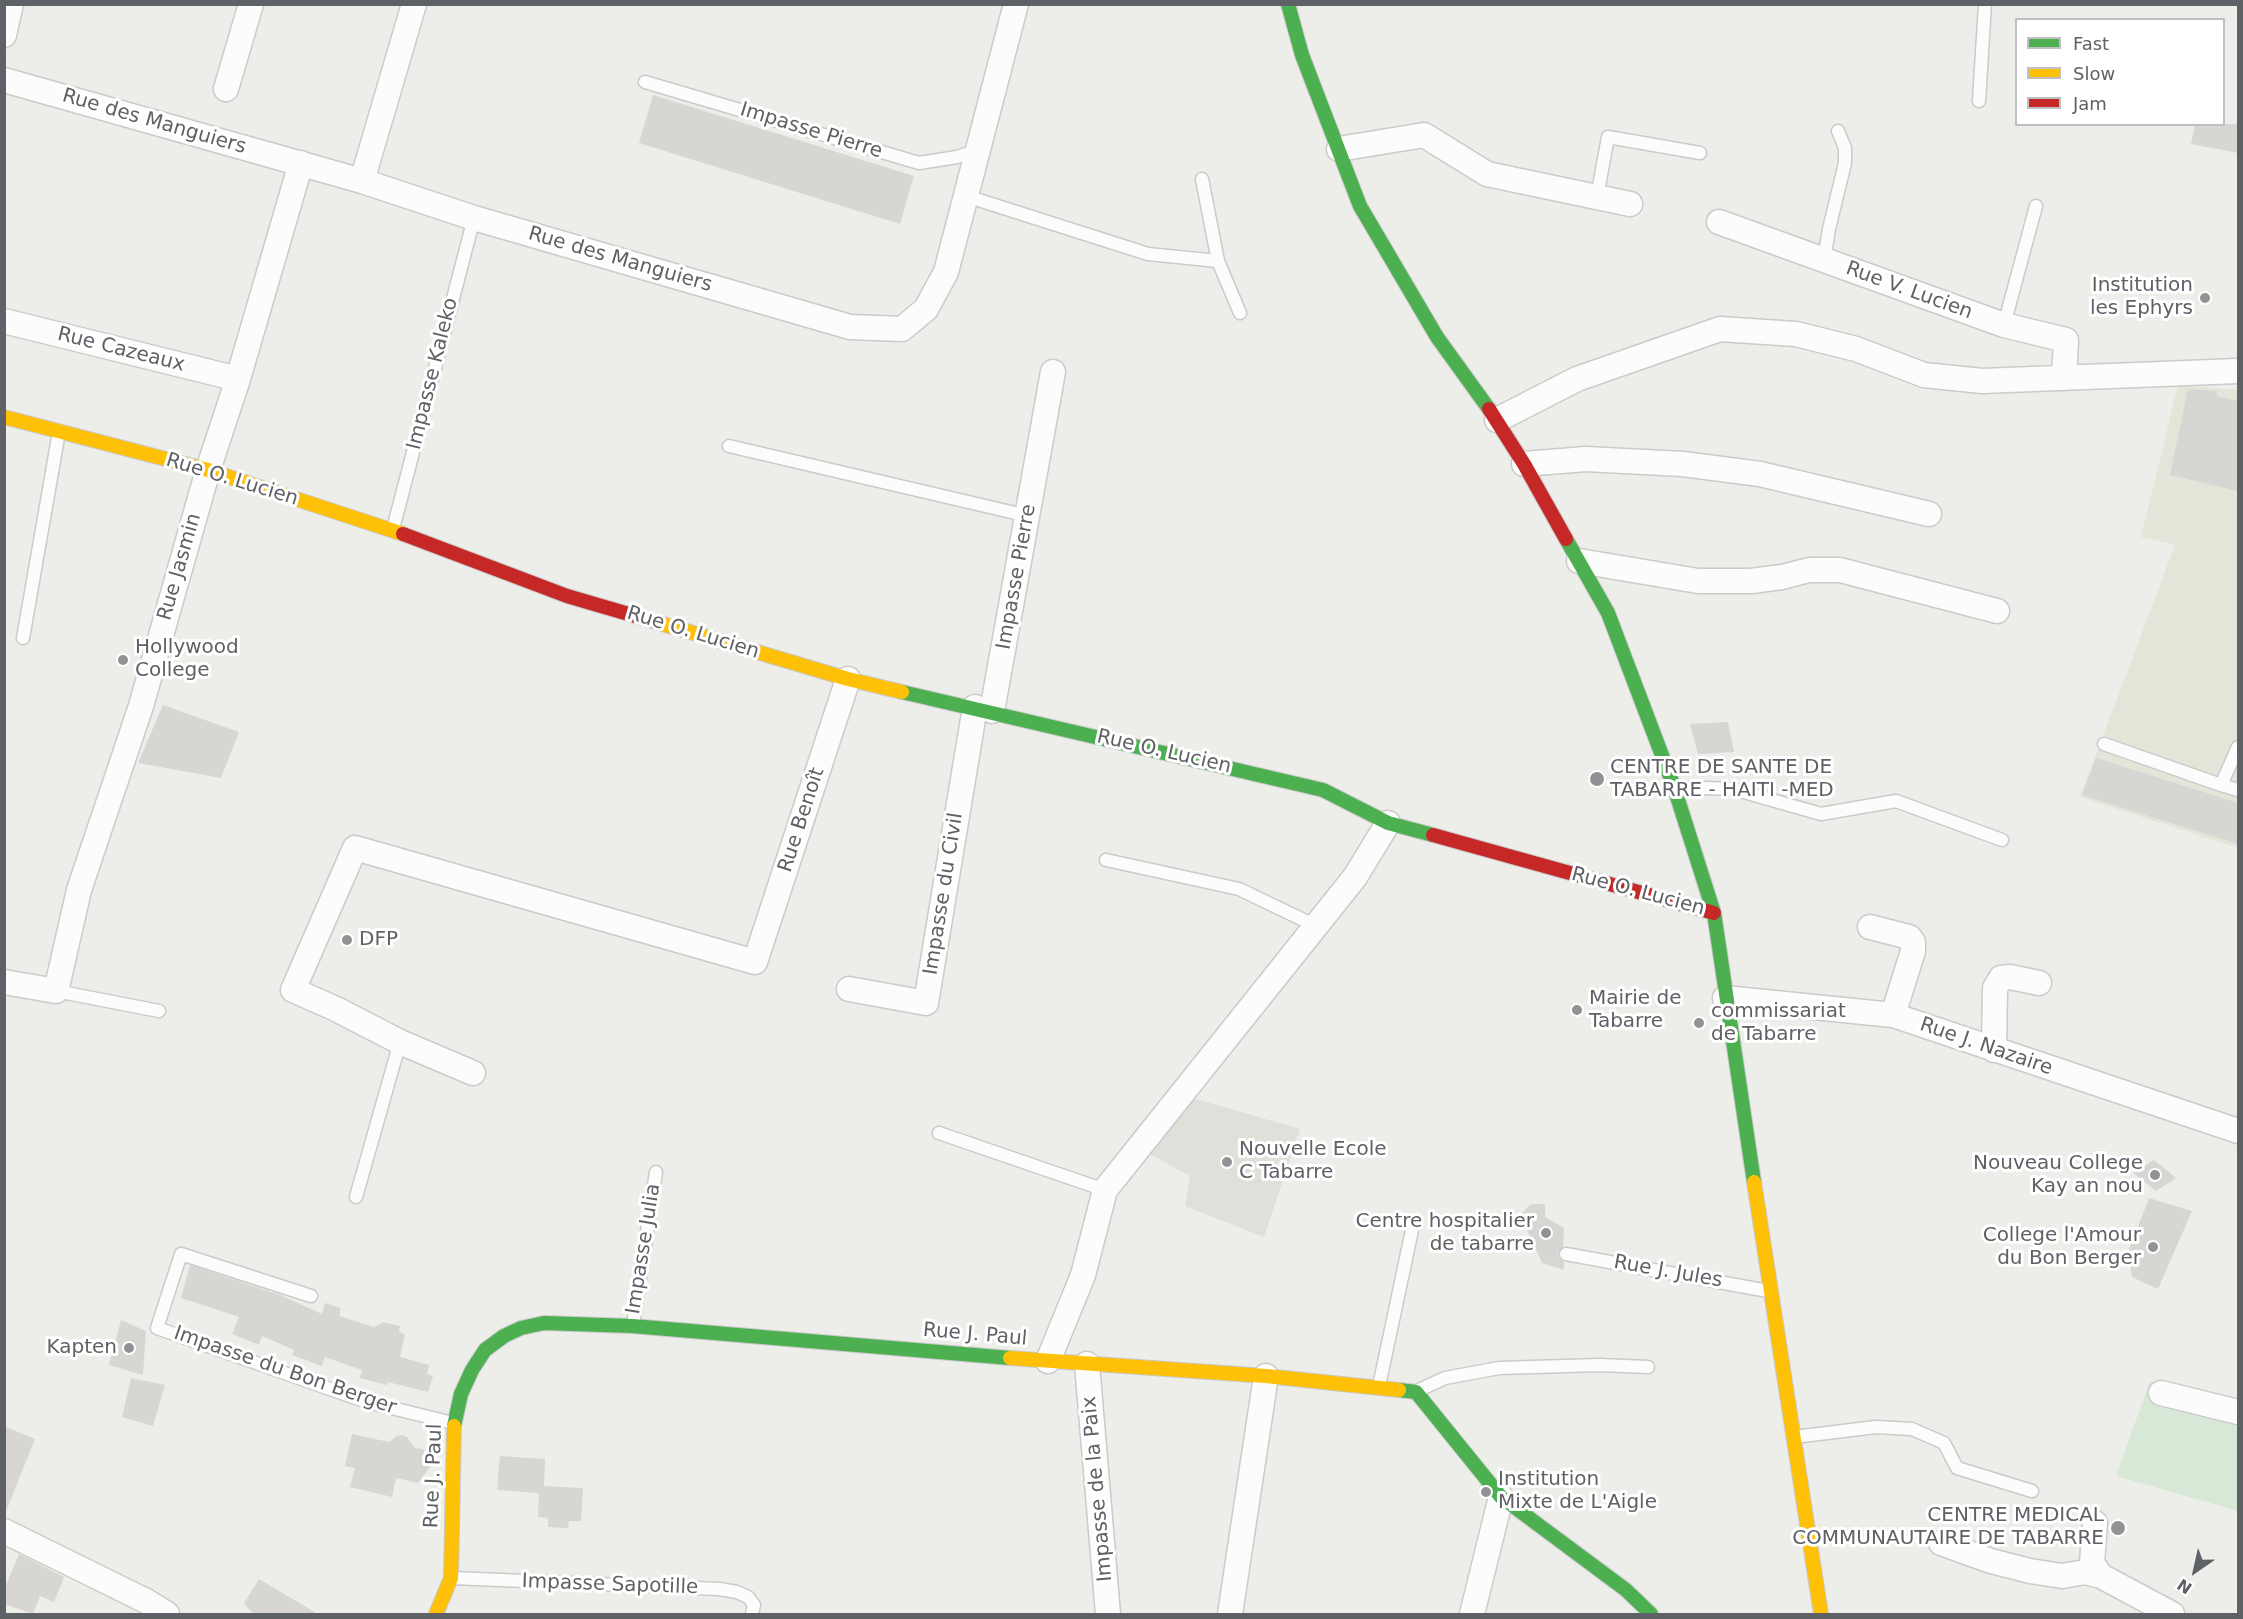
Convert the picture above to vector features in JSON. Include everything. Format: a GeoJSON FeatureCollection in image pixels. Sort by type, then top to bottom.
{"type":"FeatureCollection","features":[{"type":"Feature","properties":{"kind":"street"},"geometry":{"type":"LineString","coordinates":[[4,35],[11,4]]}},
{"type":"Feature","properties":{"kind":"street"},"geometry":{"type":"LineString","coordinates":[[226,89],[250,4]]}},
{"type":"Feature","properties":{"kind":"street"},"geometry":{"type":"LineString","coordinates":[[362,181],[414,4]]}},
{"type":"Feature","properties":{"kind":"street","name":"Rue des Manguiers"},"geometry":{"type":"LineString","coordinates":[[4,80],[302,163],[474,218],[850,327],[902,329],[926,309],[946,272],[1016,4]]}},
{"type":"Feature","properties":{"kind":"street"},"geometry":{"type":"LineString","coordinates":[[1288,4],[1302,55],[1360,206],[1396,271],[1437,337],[1497,420],[1524,464],[1608,613],[1674,787],[1714,913],[1725,998],[1821,1614]]}},
{"type":"Feature","properties":{"kind":"street"},"geometry":{"type":"LineString","coordinates":[[1339,149],[1424,135],[1487,174],[1630,204]]}},
{"type":"Feature","properties":{"kind":"street","name":"Rue Jasmin"},"geometry":{"type":"LineString","coordinates":[[56,991],[79,890],[141,706],[208,470],[238,379],[302,163]]}},
{"type":"Feature","properties":{"kind":"street","name":"Rue V. Lucien"},"geometry":{"type":"LineString","coordinates":[[1719,222],[2004,325],[2066,340],[2064,378]]}},
{"type":"Feature","properties":{"kind":"street","name":"Rue Cazeaux"},"geometry":{"type":"LineString","coordinates":[[4,321],[238,379]]}},
{"type":"Feature","properties":{"kind":"street"},"geometry":{"type":"LineString","coordinates":[[1497,420],[1577,379],[1720,329],[1796,334],[1856,349],[1924,375],[1982,381],[2238,371]]}},
{"type":"Feature","properties":{"kind":"street","name":"Impasse Pierre"},"geometry":{"type":"LineString","coordinates":[[984,709],[1028,516],[1053,372]]}},
{"type":"Feature","properties":{"kind":"street","name":"Rue O. Lucien"},"geometry":{"type":"LineString","coordinates":[[4,417],[208,470],[393,530],[567,596],[848,679],[1323,790],[1388,823],[1714,913]]}},
{"type":"Feature","properties":{"kind":"street"},"geometry":{"type":"LineString","coordinates":[[1524,464],[1586,459],[1694,465],[1760,474],[1929,514]]}},
{"type":"Feature","properties":{"kind":"street"},"geometry":{"type":"LineString","coordinates":[[1579,561],[1698,580],[1751,581],[1809,570],[1840,570],[1997,611]]}},
{"type":"Feature","properties":{"kind":"street","name":"Rue Benoît"},"geometry":{"type":"LineString","coordinates":[[400,1042],[336,1009],[292,990],[356,848],[755,962],[848,679]]}},
{"type":"Feature","properties":{"kind":"street","name":"Impasse du Civil"},"geometry":{"type":"LineString","coordinates":[[849,989],[926,1003],[984,709]]}},
{"type":"Feature","properties":{"kind":"street"},"geometry":{"type":"LineString","coordinates":[[1048,1361],[1083,1275],[1105,1190],[1355,877],[1388,823]]}},
{"type":"Feature","properties":{"kind":"street"},"geometry":{"type":"LineString","coordinates":[[1869,927],[1909,937],[1913,942],[1913,951],[1893,1015]]}},
{"type":"Feature","properties":{"kind":"street"},"geometry":{"type":"LineString","coordinates":[[1994,1050],[1995,988],[2001,978],[2010,977],[2039,983]]}},
{"type":"Feature","properties":{"kind":"street"},"geometry":{"type":"LineString","coordinates":[[4,982],[56,991]]}},
{"type":"Feature","properties":{"kind":"street","name":"Rue J. Nazaire"},"geometry":{"type":"LineString","coordinates":[[1725,998],[1893,1015],[2238,1131]]}},
{"type":"Feature","properties":{"kind":"street"},"geometry":{"type":"LineString","coordinates":[[400,1042],[473,1073]]}},
{"type":"Feature","properties":{"kind":"street","name":"Rue J. Paul"},"geometry":{"type":"LineString","coordinates":[[436,1614],[451,1578],[454,1423],[461,1394],[472,1370],[485,1350],[504,1336],[521,1328],[544,1323],[632,1326],[1048,1361],[1266,1376],[1380,1386],[1416,1392]]}},
{"type":"Feature","properties":{"kind":"street","name":"Impasse de la Paix"},"geometry":{"type":"LineString","coordinates":[[1087,1364],[1108,1614]]}},
{"type":"Feature","properties":{"kind":"street"},"geometry":{"type":"LineString","coordinates":[[1230,1614],[1266,1376]]}},
{"type":"Feature","properties":{"kind":"street"},"geometry":{"type":"LineString","coordinates":[[1416,1392],[1501,1497],[1626,1590],[1651,1614]]}},
{"type":"Feature","properties":{"kind":"street"},"geometry":{"type":"LineString","coordinates":[[2161,1393],[2238,1412]]}},
{"type":"Feature","properties":{"kind":"street"},"geometry":{"type":"LineString","coordinates":[[1472,1614],[1501,1497]]}},
{"type":"Feature","properties":{"kind":"street"},"geometry":{"type":"LineString","coordinates":[[2095,1523],[2091,1563],[2101,1576]]}},
{"type":"Feature","properties":{"kind":"street"},"geometry":{"type":"LineString","coordinates":[[4,1531],[146,1601],[167,1614]]}},
{"type":"Feature","properties":{"kind":"street"},"geometry":{"type":"LineString","coordinates":[[1941,1543],[1991,1561],[2030,1571],[2062,1576],[2085,1572],[2101,1576],[2172,1614]]}},
{"type":"Feature","properties":{"kind":"lane"},"geometry":{"type":"LineString","coordinates":[[1978,101],[1985,4]]}},
{"type":"Feature","properties":{"kind":"lane","name":"Impasse Pierre"},"geometry":{"type":"LineString","coordinates":[[645,82],[919,163],[957,157],[978,149]]}},
{"type":"Feature","properties":{"kind":"lane"},"geometry":{"type":"LineString","coordinates":[[1824,260],[1845,163],[1845,148],[1838,131]]}},
{"type":"Feature","properties":{"kind":"lane"},"geometry":{"type":"LineString","coordinates":[[1597,197],[1608,137],[1700,153]]}},
{"type":"Feature","properties":{"kind":"lane"},"geometry":{"type":"LineString","coordinates":[[1202,179],[1218,261],[1240,313]]}},
{"type":"Feature","properties":{"kind":"lane"},"geometry":{"type":"LineString","coordinates":[[966,196],[1148,254],[1218,261]]}},
{"type":"Feature","properties":{"kind":"lane"},"geometry":{"type":"LineString","coordinates":[[2004,325],[2036,206]]}},
{"type":"Feature","properties":{"kind":"lane","name":"Impasse Kaleko"},"geometry":{"type":"LineString","coordinates":[[393,530],[474,218]]}},
{"type":"Feature","properties":{"kind":"lane"},"geometry":{"type":"LineString","coordinates":[[23,638],[59,431]]}},
{"type":"Feature","properties":{"kind":"lane"},"geometry":{"type":"LineString","coordinates":[[729,446],[1028,516]]}},
{"type":"Feature","properties":{"kind":"lane"},"geometry":{"type":"LineString","coordinates":[[2104,744],[2238,790]]}},
{"type":"Feature","properties":{"kind":"lane"},"geometry":{"type":"LineString","coordinates":[[2221,785],[2238,747]]}},
{"type":"Feature","properties":{"kind":"lane"},"geometry":{"type":"LineString","coordinates":[[1674,787],[1733,789],[1821,814],[1896,801],[2002,840]]}},
{"type":"Feature","properties":{"kind":"lane"},"geometry":{"type":"LineString","coordinates":[[1106,860],[1239,889],[1316,926]]}},
{"type":"Feature","properties":{"kind":"lane"},"geometry":{"type":"LineString","coordinates":[[56,991],[159,1011]]}},
{"type":"Feature","properties":{"kind":"lane"},"geometry":{"type":"LineString","coordinates":[[356,1197],[400,1042]]}},
{"type":"Feature","properties":{"kind":"lane"},"geometry":{"type":"LineString","coordinates":[[939,1133],[1105,1190]]}},
{"type":"Feature","properties":{"kind":"lane","name":"Impasse Julia"},"geometry":{"type":"LineString","coordinates":[[632,1326],[656,1172]]}},
{"type":"Feature","properties":{"kind":"lane"},"geometry":{"type":"LineString","coordinates":[[1380,1386],[1412,1230]]}},
{"type":"Feature","properties":{"kind":"lane","name":"Impasse du Bon Berger"},"geometry":{"type":"LineString","coordinates":[[311,1296],[181,1254],[157,1328],[367,1402],[454,1423]]}},
{"type":"Feature","properties":{"kind":"lane","name":"Rue J. Jules"},"geometry":{"type":"LineString","coordinates":[[1566,1254],[1770,1291]]}},
{"type":"Feature","properties":{"kind":"lane"},"geometry":{"type":"LineString","coordinates":[[1416,1392],[1445,1378],[1498,1368],[1600,1365],[1648,1367]]}},
{"type":"Feature","properties":{"kind":"lane"},"geometry":{"type":"LineString","coordinates":[[1793,1437],[1876,1427],[1912,1429],[1944,1443],[1957,1468],[2032,1491]]}},
{"type":"Feature","properties":{"kind":"lane","name":"Impasse Sapotille"},"geometry":{"type":"LineString","coordinates":[[451,1578],[719,1589],[737,1592],[748,1597],[753,1605],[752,1614]]}},
{"type":"Feature","properties":{"kind":"shaded area"},"geometry":{"type":"Polygon","coordinates":[[[2178,385],[2238,390],[2238,848],[2080,797],[2175,545],[2141,537],[2178,385]]]}},
{"type":"Feature","properties":{"kind":"shaded area","name":"Nouvelle Ecole C Tabarre"},"geometry":{"type":"Polygon","coordinates":[[[1175,1093],[1300,1129],[1264,1237],[1185,1206],[1190,1176],[1139,1148],[1175,1093]]]}},
{"type":"Feature","properties":{"kind":"green space"},"geometry":{"type":"Polygon","coordinates":[[[2150,1381],[2238,1404],[2238,1511],[2116,1476],[2150,1381]]]}},
{"type":"Feature","properties":{"kind":"building"},"geometry":{"type":"Polygon","coordinates":[[[653,95],[914,176],[900,224],[639,143],[653,95]]]}},
{"type":"Feature","properties":{"kind":"building"},"geometry":{"type":"Polygon","coordinates":[[[2238,124],[2238,153],[2191,144],[2195,126],[2238,124]]]}},
{"type":"Feature","properties":{"kind":"building"},"geometry":{"type":"Polygon","coordinates":[[[2188,389],[2217,391],[2217,396],[2238,401],[2238,491],[2170,475],[2188,389]]]}},
{"type":"Feature","properties":{"kind":"building"},"geometry":{"type":"Polygon","coordinates":[[[163,705],[239,732],[221,778],[138,763],[163,705]]]}},
{"type":"Feature","properties":{"kind":"building"},"geometry":{"type":"Polygon","coordinates":[[[1728,722],[1734,752],[1698,754],[1690,724],[1728,722]]]}},
{"type":"Feature","properties":{"kind":"building"},"geometry":{"type":"Polygon","coordinates":[[[2096,758],[2238,803],[2238,844],[2082,795],[2096,758]]]}},
{"type":"Feature","properties":{"kind":"building","name":"Nouveau College Kay an nou"},"geometry":{"type":"Polygon","coordinates":[[[2154,1160],[2176,1178],[2156,1191],[2133,1173],[2154,1160]]]}},
{"type":"Feature","properties":{"kind":"building","name":"College l'Amour du Bon Berger"},"geometry":{"type":"Polygon","coordinates":[[[2149,1198],[2192,1211],[2158,1289],[2132,1277],[2128,1252],[2149,1198]]]}},
{"type":"Feature","properties":{"kind":"building","name":"Centre hospitalier de tabarre"},"geometry":{"type":"Polygon","coordinates":[[[1531,1204],[1545,1204],[1545,1217],[1564,1228],[1563,1247],[1558,1257],[1564,1262],[1564,1270],[1542,1263],[1520,1215],[1531,1204]]]}},
{"type":"Feature","properties":{"kind":"building"},"geometry":{"type":"Polygon","coordinates":[[[190,1265],[280,1295],[322,1314],[325,1303],[341,1308],[339,1316],[374,1327],[383,1322],[400,1326],[399,1332],[405,1334],[400,1357],[429,1365],[427,1374],[433,1376],[428,1392],[360,1378],[362,1370],[325,1357],[322,1366],[292,1355],[294,1350],[262,1336],[259,1345],[232,1334],[239,1317],[181,1298],[190,1265]]]}},
{"type":"Feature","properties":{"kind":"building","name":"Kapten"},"geometry":{"type":"Polygon","coordinates":[[[121,1320],[146,1331],[143,1375],[109,1365],[121,1320]]]}},
{"type":"Feature","properties":{"kind":"building"},"geometry":{"type":"Polygon","coordinates":[[[131,1378],[165,1385],[153,1426],[122,1417],[131,1378]]]}},
{"type":"Feature","properties":{"kind":"building"},"geometry":{"type":"Polygon","coordinates":[[[4,1426],[35,1439],[5,1514],[4,1514],[4,1426]]]}},
{"type":"Feature","properties":{"kind":"building"},"geometry":{"type":"Polygon","coordinates":[[[352,1434],[389,1442],[397,1436],[407,1437],[415,1448],[423,1449],[430,1467],[418,1483],[396,1478],[392,1497],[350,1487],[355,1468],[345,1466],[352,1434]]]}},
{"type":"Feature","properties":{"kind":"building"},"geometry":{"type":"Polygon","coordinates":[[[500,1456],[545,1459],[544,1486],[583,1488],[581,1521],[569,1521],[568,1528],[548,1527],[548,1518],[538,1517],[539,1493],[497,1490],[500,1456]]]}},
{"type":"Feature","properties":{"kind":"building"},"geometry":{"type":"Polygon","coordinates":[[[19,1554],[64,1577],[54,1602],[40,1596],[33,1614],[4,1604],[4,1590],[19,1554]]]}},
{"type":"Feature","properties":{"kind":"building"},"geometry":{"type":"Polygon","coordinates":[[[259,1579],[318,1614],[253,1614],[244,1603],[259,1579]]]}},
{"type":"Feature","properties":{"kind":"traffic: fast"},"geometry":{"type":"LineString","coordinates":[[1288,4],[1302,55],[1360,206],[1437,337],[1489,409]]}},
{"type":"Feature","properties":{"kind":"traffic: fast"},"geometry":{"type":"LineString","coordinates":[[1566,539],[1608,613],[1674,787],[1714,913],[1754,1182]]}},
{"type":"Feature","properties":{"kind":"traffic: fast"},"geometry":{"type":"LineString","coordinates":[[902,692],[1323,790],[1388,823],[1433,835]]}},
{"type":"Feature","properties":{"kind":"traffic: fast"},"geometry":{"type":"LineString","coordinates":[[454,1426],[461,1394],[472,1370],[485,1350],[504,1336],[521,1328],[544,1323],[632,1326],[1010,1358]]}},
{"type":"Feature","properties":{"kind":"traffic: fast"},"geometry":{"type":"LineString","coordinates":[[1399,1390],[1416,1392],[1501,1497],[1626,1590],[1651,1614]]}},
{"type":"Feature","properties":{"kind":"traffic: slow"},"geometry":{"type":"LineString","coordinates":[[4,417],[208,470],[403,534]]}},
{"type":"Feature","properties":{"kind":"traffic: slow"},"geometry":{"type":"LineString","coordinates":[[656,622],[848,679],[902,692]]}},
{"type":"Feature","properties":{"kind":"traffic: slow"},"geometry":{"type":"LineString","coordinates":[[1754,1182],[1821,1614]]}},
{"type":"Feature","properties":{"kind":"traffic: slow"},"geometry":{"type":"LineString","coordinates":[[1010,1358],[1266,1376],[1399,1390]]}},
{"type":"Feature","properties":{"kind":"traffic: slow"},"geometry":{"type":"LineString","coordinates":[[436,1614],[451,1578],[454,1426]]}},
{"type":"Feature","properties":{"kind":"traffic: jam"},"geometry":{"type":"LineString","coordinates":[[1489,409],[1524,464],[1566,539]]}},
{"type":"Feature","properties":{"kind":"traffic: jam"},"geometry":{"type":"LineString","coordinates":[[403,534],[567,596],[656,622]]}},
{"type":"Feature","properties":{"kind":"traffic: jam"},"geometry":{"type":"LineString","coordinates":[[1433,835],[1714,913]]}},
{"type":"Feature","properties":{"kind":"place","name":"Institution les Ephyrs"},"geometry":{"type":"Point","coordinates":[2205,298]}},
{"type":"Feature","properties":{"kind":"place","name":"Hollywood College"},"geometry":{"type":"Point","coordinates":[123,660]}},
{"type":"Feature","properties":{"kind":"place","name":"CENTRE DE SANTE DE TABARRE - HAITI -MED"},"geometry":{"type":"Point","coordinates":[1597,779]}},
{"type":"Feature","properties":{"kind":"place","name":"DFP"},"geometry":{"type":"Point","coordinates":[347,940]}},
{"type":"Feature","properties":{"kind":"place","name":"Mairie de Tabarre"},"geometry":{"type":"Point","coordinates":[1577,1010]}},
{"type":"Feature","properties":{"kind":"place","name":"commissariat de Tabarre"},"geometry":{"type":"Point","coordinates":[1699,1023]}},
{"type":"Feature","properties":{"kind":"place","name":"Nouvelle Ecole C Tabarre"},"geometry":{"type":"Point","coordinates":[1227,1162]}},
{"type":"Feature","properties":{"kind":"place","name":"Nouveau College Kay an nou"},"geometry":{"type":"Point","coordinates":[2155,1175]}},
{"type":"Feature","properties":{"kind":"place","name":"Centre hospitalier de tabarre"},"geometry":{"type":"Point","coordinates":[1546,1233]}},
{"type":"Feature","properties":{"kind":"place","name":"College l'Amour du Bon Berger"},"geometry":{"type":"Point","coordinates":[2153,1247]}},
{"type":"Feature","properties":{"kind":"place","name":"Kapten"},"geometry":{"type":"Point","coordinates":[129,1348]}},
{"type":"Feature","properties":{"kind":"place","name":"Institution Mixte de L'Aigle"},"geometry":{"type":"Point","coordinates":[1486,1492]}},
{"type":"Feature","properties":{"kind":"place","name":"CENTRE MEDICAL COMMUNAUTAIRE DE TABARRE"},"geometry":{"type":"Point","coordinates":[2118,1528]}}]}
